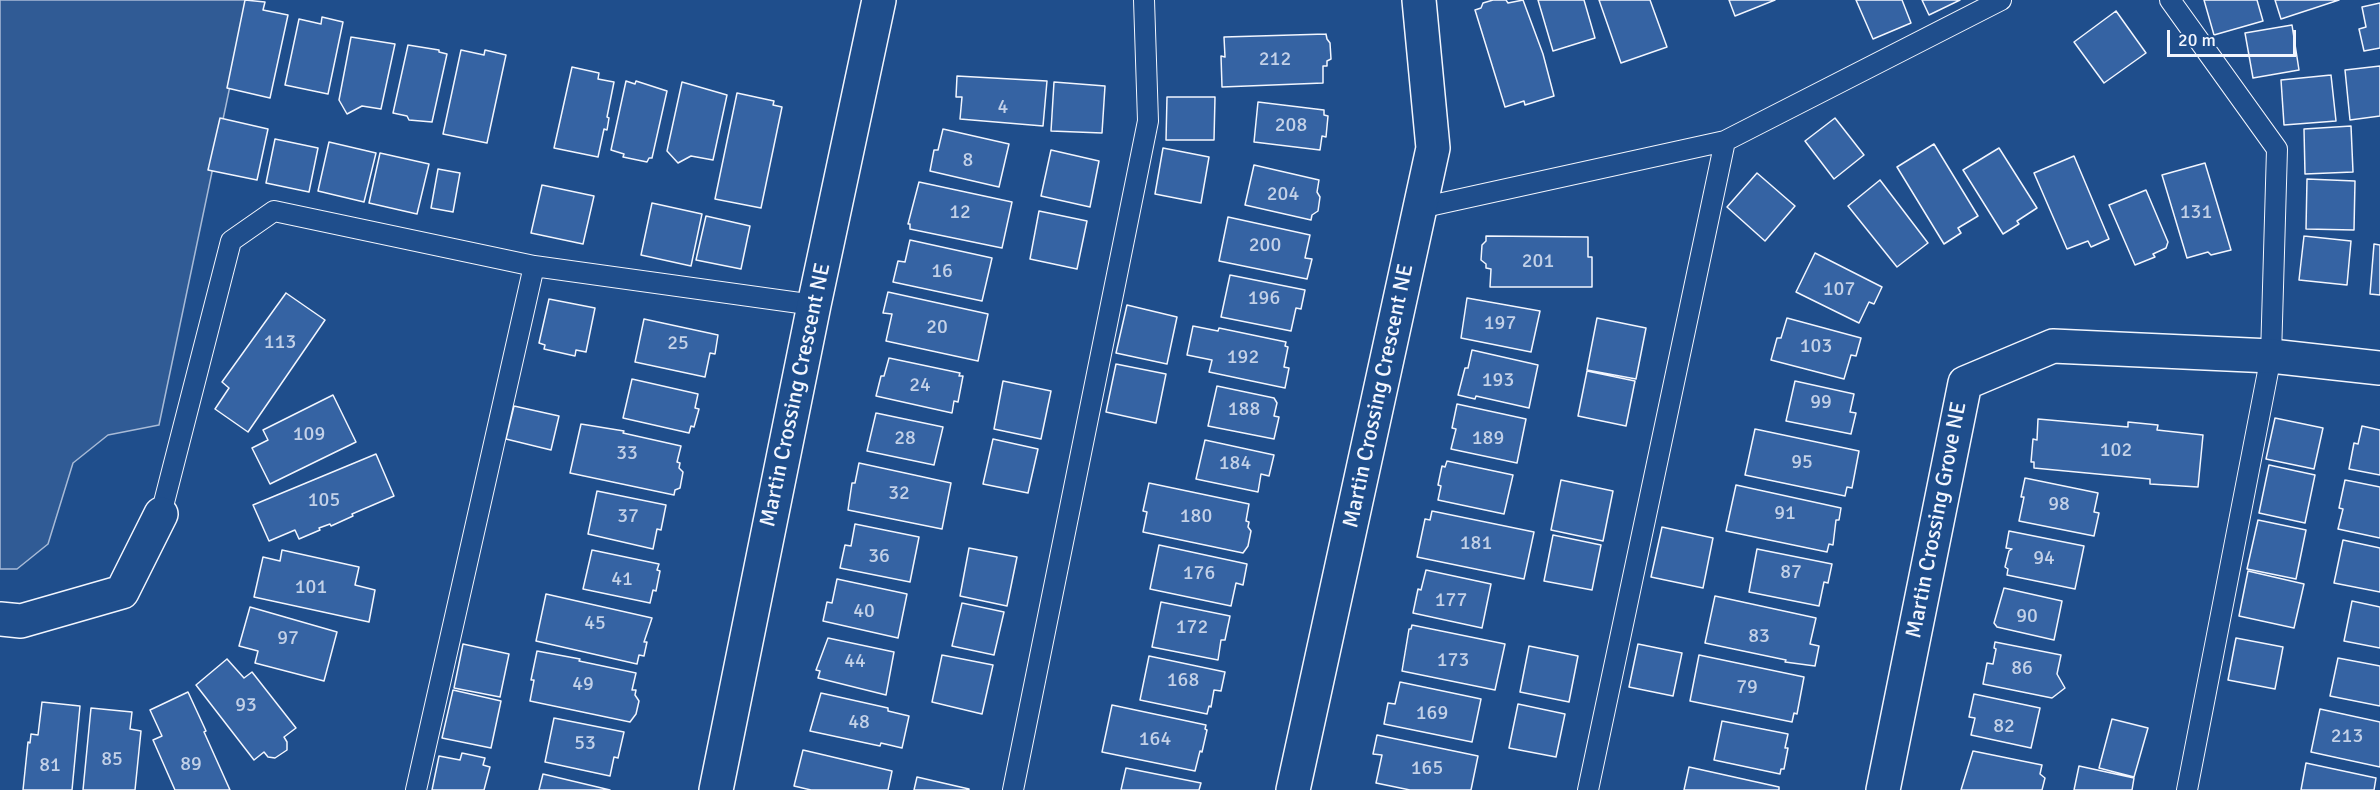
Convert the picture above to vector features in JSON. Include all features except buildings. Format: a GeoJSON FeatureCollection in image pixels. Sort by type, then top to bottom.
{"type":"FeatureCollection","features":[{"type":"Feature","properties":{"kind":"street","name":"Martin Crossing Crescent NE"},"geometry":{"type":"LineString","coordinates":[[716,790],[814,305],[879,0]]}},
{"type":"Feature","properties":{"kind":"street","name":"Martin Crossing Crescent NE"},"geometry":{"type":"LineString","coordinates":[[1293,790],[1433,148],[1419,0]]}},
{"type":"Feature","properties":{"kind":"street","name":"Martin Crossing Grove NE"},"geometry":{"type":"LineString","coordinates":[[1883,790],[1965,383],[2053,346],[2271,356],[2380,368]]}},
{"type":"Feature","properties":{"kind":"street"},"geometry":{"type":"LineString","coordinates":[[0,619],[21,621],[122,592],[161,514]]}},
{"type":"Feature","properties":{"kind":"lane"},"geometry":{"type":"LineString","coordinates":[[1013,790],[1148,121],[1144,0]]}},
{"type":"Feature","properties":{"kind":"lane"},"geometry":{"type":"LineString","coordinates":[[1420,208],[1725,141],[2001,0]]}},
{"type":"Feature","properties":{"kind":"lane"},"geometry":{"type":"LineString","coordinates":[[2170,0],[2277,149],[2271,356],[2187,790]]}},
{"type":"Feature","properties":{"kind":"lane"},"geometry":{"type":"LineString","coordinates":[[1588,790],[1725,141]]}},
{"type":"Feature","properties":{"kind":"lane"},"geometry":{"type":"LineString","coordinates":[[161,514],[231,241],[274,211],[534,266],[814,305]]}},
{"type":"Feature","properties":{"kind":"lane"},"geometry":{"type":"LineString","coordinates":[[416,790],[534,266]]}},
{"type":"Feature","properties":{"kind":"shaded area"},"geometry":{"type":"Polygon","coordinates":[[[0,0],[248,0],[159,425],[108,435],[73,463],[48,544],[17,569],[0,569],[0,0]]]}}]}
